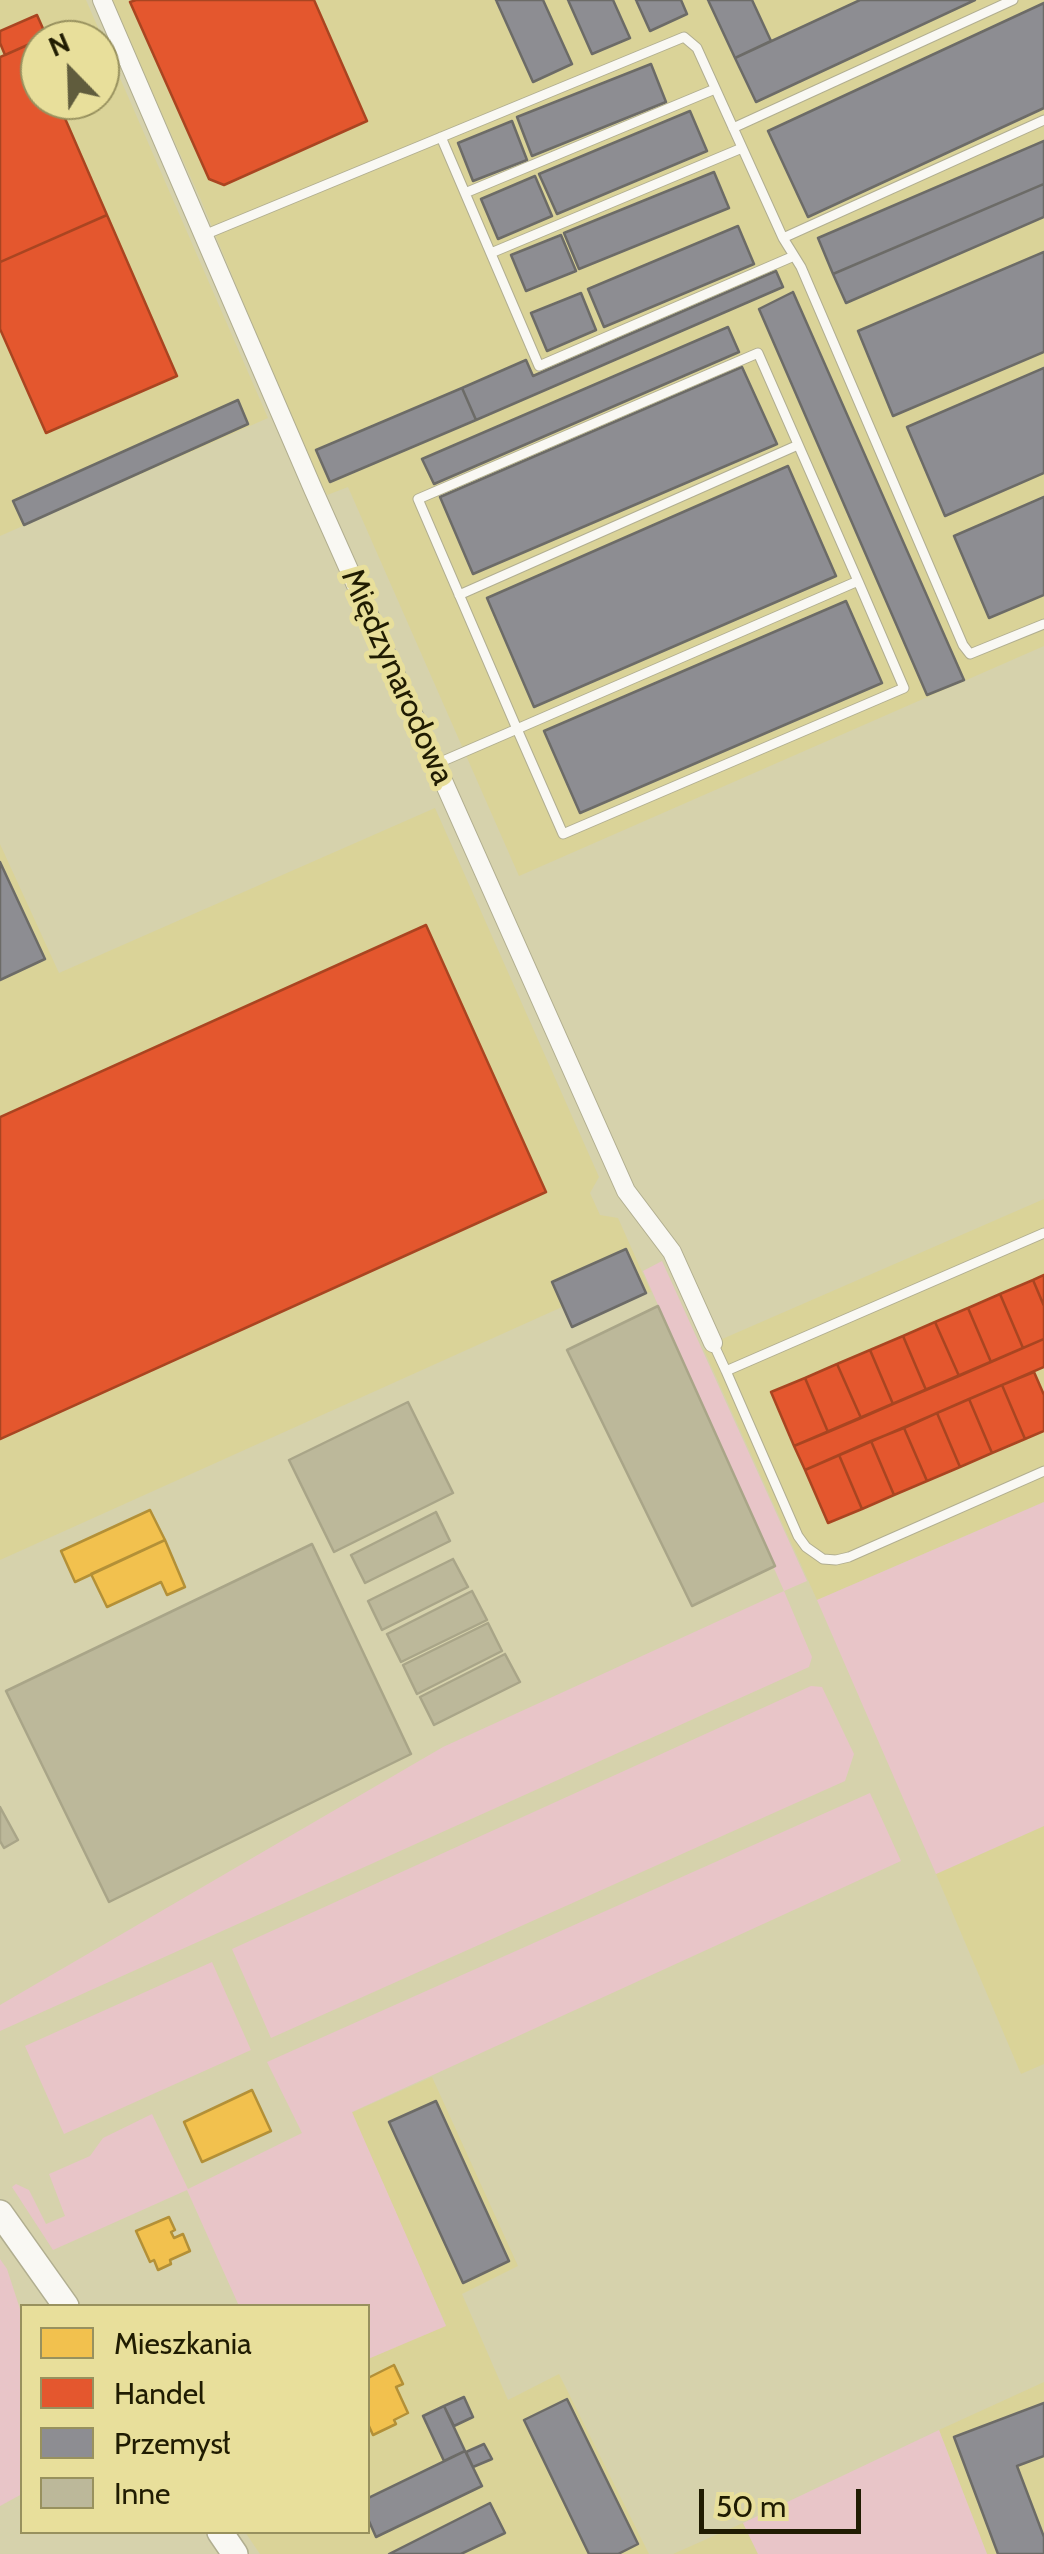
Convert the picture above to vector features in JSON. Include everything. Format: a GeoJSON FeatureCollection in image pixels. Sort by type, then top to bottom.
{"type":"FeatureCollection","features":[{"type":"Feature","properties":{"kind":"street","name":"Międzynarodowa"},"geometry":{"type":"LineString","coordinates":[[102,0],[626,1190],[672,1252],[713,1343]]}},
{"type":"Feature","properties":{"kind":"street"},"geometry":{"type":"LineString","coordinates":[[0,2213],[65,2304]]}},
{"type":"Feature","properties":{"kind":"lane"},"geometry":{"type":"LineString","coordinates":[[733,128],[1014,0]]}},
{"type":"Feature","properties":{"kind":"lane"},"geometry":{"type":"LineString","coordinates":[[204,235],[684,37],[697,48],[794,256],[963,645],[970,654],[1044,624]]}},
{"type":"Feature","properties":{"kind":"lane"},"geometry":{"type":"LineString","coordinates":[[465,194],[715,89]]}},
{"type":"Feature","properties":{"kind":"lane"},"geometry":{"type":"LineString","coordinates":[[783,238],[1044,120]]}},
{"type":"Feature","properties":{"kind":"lane"},"geometry":{"type":"LineString","coordinates":[[441,136],[539,366],[794,256]]}},
{"type":"Feature","properties":{"kind":"lane"},"geometry":{"type":"LineString","coordinates":[[490,253],[742,148]]}},
{"type":"Feature","properties":{"kind":"lane"},"geometry":{"type":"LineString","coordinates":[[758,353],[798,445],[904,688],[563,834],[418,500],[758,353]]}},
{"type":"Feature","properties":{"kind":"lane"},"geometry":{"type":"LineString","coordinates":[[459,595],[798,445]]}},
{"type":"Feature","properties":{"kind":"lane"},"geometry":{"type":"LineString","coordinates":[[436,764],[858,581]]}},
{"type":"Feature","properties":{"kind":"lane"},"geometry":{"type":"LineString","coordinates":[[726,1371],[1044,1233]]}},
{"type":"Feature","properties":{"kind":"lane"},"geometry":{"type":"LineString","coordinates":[[713,1343],[798,1536],[823,1558],[849,1557],[1044,1471]]}},
{"type":"Feature","properties":{"kind":"shaded area"},"geometry":{"type":"Polygon","coordinates":[[[0,0],[86,0],[95,20],[20,20],[20,120],[120,120],[120,78],[268,418],[0,536],[0,0]]]}},
{"type":"Feature","properties":{"kind":"shaded area"},"geometry":{"type":"Polygon","coordinates":[[[110,0],[1044,0],[1044,646],[519,876],[348,487],[327,495],[301,443],[201,200],[110,0]]]}},
{"type":"Feature","properties":{"kind":"shaded area"},"geometry":{"type":"Polygon","coordinates":[[[435,808],[599,1177],[590,1193],[600,1215],[618,1218],[651,1292],[562,1307],[0,1560],[0,844],[59,973],[435,808]]]}},
{"type":"Feature","properties":{"kind":"shaded area"},"geometry":{"type":"Polygon","coordinates":[[[1044,1199],[1044,1502],[817,1600],[704,1350],[1044,1199]]]}},
{"type":"Feature","properties":{"kind":"shaded area"},"geometry":{"type":"Polygon","coordinates":[[[662,1261],[807,1581],[784,1591],[643,1271],[662,1261]]]}},
{"type":"Feature","properties":{"kind":"shaded area"},"geometry":{"type":"Polygon","coordinates":[[[1044,1502],[1044,1826],[936,1874],[817,1600],[1044,1502]]]}},
{"type":"Feature","properties":{"kind":"shaded area"},"geometry":{"type":"Polygon","coordinates":[[[784,1591],[812,1657],[809,1667],[0,2031],[0,2005],[443,1747],[784,1591]]]}},
{"type":"Feature","properties":{"kind":"shaded area"},"geometry":{"type":"Polygon","coordinates":[[[811,1686],[822,1687],[854,1754],[845,1781],[271,2038],[232,1949],[811,1686]]]}},
{"type":"Feature","properties":{"kind":"shaded area"},"geometry":{"type":"Polygon","coordinates":[[[870,1793],[901,1861],[352,2112],[446,2326],[370,2358],[370,2304],[238,2304],[187,2190],[53,2250],[12,2187],[16,2184],[29,2190],[46,2224],[65,2216],[49,2174],[90,2156],[103,2138],[152,2114],[188,2189],[302,2133],[267,2062],[870,1793]]]}},
{"type":"Feature","properties":{"kind":"shaded area"},"geometry":{"type":"Polygon","coordinates":[[[1044,1826],[1044,2064],[1021,2074],[936,1874],[1044,1826]]]}},
{"type":"Feature","properties":{"kind":"shaded area"},"geometry":{"type":"Polygon","coordinates":[[[212,1962],[251,2050],[64,2134],[25,2046],[212,1962]]]}},
{"type":"Feature","properties":{"kind":"shaded area"},"geometry":{"type":"Polygon","coordinates":[[[432,2077],[518,2266],[462,2294],[508,2400],[559,2374],[649,2554],[260,2554],[246,2534],[370,2534],[370,2358],[446,2325],[351,2113],[432,2077]]]}},
{"type":"Feature","properties":{"kind":"shaded area"},"geometry":{"type":"Polygon","coordinates":[[[0,2259],[20,2309],[20,2495],[0,2506],[0,2259]]]}},
{"type":"Feature","properties":{"kind":"shaded area"},"geometry":{"type":"Polygon","coordinates":[[[1044,2382],[1044,2554],[987,2554],[939,2430],[1044,2382]]]}},
{"type":"Feature","properties":{"kind":"shaded area"},"geometry":{"type":"Polygon","coordinates":[[[939,2430],[987,2554],[758,2554],[743,2523],[939,2430]]]}},
{"type":"Feature","properties":{"kind":"shaded area"},"geometry":{"type":"Polygon","coordinates":[[[743,2523],[758,2554],[673,2554],[743,2523]]]}},
{"type":"Feature","properties":{"kind":"building: Mieszkania"},"geometry":{"type":"Polygon","coordinates":[[[150,1510],[165,1540],[75,1582],[61,1551],[150,1510]]]}},
{"type":"Feature","properties":{"kind":"building: Mieszkania"},"geometry":{"type":"Polygon","coordinates":[[[165,1540],[185,1587],[167,1595],[161,1582],[107,1607],[91,1574],[165,1540]]]}},
{"type":"Feature","properties":{"kind":"building: Mieszkania"},"geometry":{"type":"Polygon","coordinates":[[[252,2090],[271,2131],[202,2162],[184,2122],[252,2090]]]}},
{"type":"Feature","properties":{"kind":"building: Mieszkania"},"geometry":{"type":"Polygon","coordinates":[[[169,2217],[174,2238],[183,2234],[190,2251],[158,2270],[154,2260],[150,2262],[136,2231],[169,2217]]]}},
{"type":"Feature","properties":{"kind":"building: Mieszkania"},"geometry":{"type":"Polygon","coordinates":[[[394,2365],[403,2384],[396,2387],[408,2413],[373,2435],[370,2428],[370,2377],[394,2365]]]}},
{"type":"Feature","properties":{"kind":"building: Handel"},"geometry":{"type":"Polygon","coordinates":[[[314,0],[367,121],[224,185],[209,179],[130,2],[314,0]]]}},
{"type":"Feature","properties":{"kind":"building: Handel"},"geometry":{"type":"Polygon","coordinates":[[[20,22],[20,48],[5,55],[0,31],[20,22]]]}},
{"type":"Feature","properties":{"kind":"building: Handel"},"geometry":{"type":"Polygon","coordinates":[[[20,48],[20,120],[66,120],[107,215],[0,262],[0,57],[20,48]]]}},
{"type":"Feature","properties":{"kind":"building: Handel"},"geometry":{"type":"Polygon","coordinates":[[[107,215],[177,376],[46,433],[0,329],[0,262],[107,215]]]}},
{"type":"Feature","properties":{"kind":"building: Handel"},"geometry":{"type":"Polygon","coordinates":[[[426,925],[546,1192],[0,1439],[0,1117],[426,925]]]}},
{"type":"Feature","properties":{"kind":"building: Handel"},"geometry":{"type":"Polygon","coordinates":[[[1044,1275],[1044,1306],[1033,1280],[1044,1275]]]}},
{"type":"Feature","properties":{"kind":"building: Handel"},"geometry":{"type":"Polygon","coordinates":[[[1033,1280],[1044,1306],[1044,1339],[1023,1348],[1000,1294],[1033,1280]]]}},
{"type":"Feature","properties":{"kind":"building: Handel"},"geometry":{"type":"Polygon","coordinates":[[[1000,1294],[1023,1348],[991,1362],[968,1308],[1000,1294]]]}},
{"type":"Feature","properties":{"kind":"building: Handel"},"geometry":{"type":"Polygon","coordinates":[[[968,1308],[991,1362],[959,1376],[935,1322],[968,1308]]]}},
{"type":"Feature","properties":{"kind":"building: Handel"},"geometry":{"type":"Polygon","coordinates":[[[935,1322],[959,1376],[926,1390],[903,1336],[935,1322]]]}},
{"type":"Feature","properties":{"kind":"building: Handel"},"geometry":{"type":"Polygon","coordinates":[[[903,1336],[926,1390],[893,1404],[870,1350],[903,1336]]]}},
{"type":"Feature","properties":{"kind":"building: Handel"},"geometry":{"type":"Polygon","coordinates":[[[1044,1339],[1044,1367],[805,1470],[794,1446],[1044,1339]]]}},
{"type":"Feature","properties":{"kind":"building: Handel"},"geometry":{"type":"Polygon","coordinates":[[[870,1350],[893,1404],[861,1418],[837,1364],[870,1350]]]}},
{"type":"Feature","properties":{"kind":"building: Handel"},"geometry":{"type":"Polygon","coordinates":[[[837,1364],[861,1418],[828,1432],[805,1378],[837,1364]]]}},
{"type":"Feature","properties":{"kind":"building: Handel"},"geometry":{"type":"Polygon","coordinates":[[[1034,1372],[1044,1395],[1044,1431],[1025,1439],[1002,1385],[1034,1372]]]}},
{"type":"Feature","properties":{"kind":"building: Handel"},"geometry":{"type":"Polygon","coordinates":[[[805,1378],[828,1432],[794,1446],[771,1392],[805,1378]]]}},
{"type":"Feature","properties":{"kind":"building: Handel"},"geometry":{"type":"Polygon","coordinates":[[[1002,1385],[1025,1439],[992,1453],[969,1399],[1002,1385]]]}},
{"type":"Feature","properties":{"kind":"building: Handel"},"geometry":{"type":"Polygon","coordinates":[[[969,1399],[992,1453],[960,1467],[937,1413],[969,1399]]]}},
{"type":"Feature","properties":{"kind":"building: Handel"},"geometry":{"type":"Polygon","coordinates":[[[937,1413],[960,1467],[927,1481],[904,1428],[937,1413]]]}},
{"type":"Feature","properties":{"kind":"building: Handel"},"geometry":{"type":"Polygon","coordinates":[[[904,1428],[927,1481],[894,1495],[871,1441],[904,1428]]]}},
{"type":"Feature","properties":{"kind":"building: Handel"},"geometry":{"type":"Polygon","coordinates":[[[871,1441],[894,1495],[862,1509],[839,1455],[871,1441]]]}},
{"type":"Feature","properties":{"kind":"building: Handel"},"geometry":{"type":"Polygon","coordinates":[[[839,1455],[862,1509],[828,1523],[805,1470],[839,1455]]]}},
{"type":"Feature","properties":{"kind":"building: Przemysł"},"geometry":{"type":"Polygon","coordinates":[[[496,0],[543,0],[572,64],[533,82],[496,0]]]}},
{"type":"Feature","properties":{"kind":"building: Przemysł"},"geometry":{"type":"Polygon","coordinates":[[[568,0],[613,0],[630,38],[592,54],[568,0]]]}},
{"type":"Feature","properties":{"kind":"building: Przemysł"},"geometry":{"type":"Polygon","coordinates":[[[636,0],[681,0],[687,14],[650,31],[636,0]]]}},
{"type":"Feature","properties":{"kind":"building: Przemysł"},"geometry":{"type":"Polygon","coordinates":[[[708,0],[752,0],[771,41],[735,58],[708,0]]]}},
{"type":"Feature","properties":{"kind":"building: Przemysł"},"geometry":{"type":"Polygon","coordinates":[[[860,0],[975,0],[756,102],[735,58],[860,0]]]}},
{"type":"Feature","properties":{"kind":"building: Przemysł"},"geometry":{"type":"Polygon","coordinates":[[[1044,3],[1044,108],[808,217],[768,131],[1044,3]]]}},
{"type":"Feature","properties":{"kind":"building: Przemysł"},"geometry":{"type":"Polygon","coordinates":[[[651,64],[666,102],[532,156],[517,117],[651,64]]]}},
{"type":"Feature","properties":{"kind":"building: Przemysł"},"geometry":{"type":"Polygon","coordinates":[[[690,111],[707,151],[557,214],[539,174],[690,111]]]}},
{"type":"Feature","properties":{"kind":"building: Przemysł"},"geometry":{"type":"Polygon","coordinates":[[[512,121],[527,160],[473,181],[458,143],[512,121]]]}},
{"type":"Feature","properties":{"kind":"building: Przemysł"},"geometry":{"type":"Polygon","coordinates":[[[1044,141],[1044,184],[833,274],[818,238],[1044,141]]]}},
{"type":"Feature","properties":{"kind":"building: Przemysł"},"geometry":{"type":"Polygon","coordinates":[[[714,172],[729,208],[579,269],[564,233],[714,172]]]}},
{"type":"Feature","properties":{"kind":"building: Przemysł"},"geometry":{"type":"Polygon","coordinates":[[[535,176],[552,216],[498,239],[481,199],[535,176]]]}},
{"type":"Feature","properties":{"kind":"building: Przemysł"},"geometry":{"type":"Polygon","coordinates":[[[1044,184],[1044,217],[846,303],[833,274],[1044,184]]]}},
{"type":"Feature","properties":{"kind":"building: Przemysł"},"geometry":{"type":"Polygon","coordinates":[[[738,226],[754,264],[604,327],[588,289],[738,226]]]}},
{"type":"Feature","properties":{"kind":"building: Przemysł"},"geometry":{"type":"Polygon","coordinates":[[[561,235],[576,271],[526,291],[511,255],[561,235]]]}},
{"type":"Feature","properties":{"kind":"building: Przemysł"},"geometry":{"type":"Polygon","coordinates":[[[1044,252],[1044,352],[893,416],[858,331],[1044,252]]]}},
{"type":"Feature","properties":{"kind":"building: Przemysł"},"geometry":{"type":"Polygon","coordinates":[[[776,271],[783,287],[476,420],[462,388],[526,360],[533,376],[776,271]]]}},
{"type":"Feature","properties":{"kind":"building: Przemysł"},"geometry":{"type":"Polygon","coordinates":[[[793,292],[964,680],[927,695],[759,309],[793,292]]]}},
{"type":"Feature","properties":{"kind":"building: Przemysł"},"geometry":{"type":"Polygon","coordinates":[[[581,293],[596,330],[547,351],[531,313],[581,293]]]}},
{"type":"Feature","properties":{"kind":"building: Przemysł"},"geometry":{"type":"Polygon","coordinates":[[[728,327],[739,352],[434,484],[422,459],[728,327]]]}},
{"type":"Feature","properties":{"kind":"building: Przemysł"},"geometry":{"type":"Polygon","coordinates":[[[742,367],[777,444],[473,574],[440,497],[742,367]]]}},
{"type":"Feature","properties":{"kind":"building: Przemysł"},"geometry":{"type":"Polygon","coordinates":[[[1044,368],[1044,473],[945,516],[907,427],[1044,368]]]}},
{"type":"Feature","properties":{"kind":"building: Przemysł"},"geometry":{"type":"Polygon","coordinates":[[[462,388],[476,420],[330,482],[316,450],[462,388]]]}},
{"type":"Feature","properties":{"kind":"building: Przemysł"},"geometry":{"type":"Polygon","coordinates":[[[238,400],[248,424],[24,525],[13,501],[238,400]]]}},
{"type":"Feature","properties":{"kind":"building: Przemysł"},"geometry":{"type":"Polygon","coordinates":[[[788,466],[836,576],[534,707],[487,598],[788,466]]]}},
{"type":"Feature","properties":{"kind":"building: Przemysł"},"geometry":{"type":"Polygon","coordinates":[[[1044,497],[1044,595],[989,618],[954,536],[1044,497]]]}},
{"type":"Feature","properties":{"kind":"building: Przemysł"},"geometry":{"type":"Polygon","coordinates":[[[846,601],[882,683],[580,813],[544,731],[846,601]]]}},
{"type":"Feature","properties":{"kind":"building: Przemysł"},"geometry":{"type":"Polygon","coordinates":[[[0,862],[45,959],[0,980],[0,862]]]}},
{"type":"Feature","properties":{"kind":"building: Przemysł"},"geometry":{"type":"Polygon","coordinates":[[[626,1249],[646,1293],[572,1327],[552,1282],[626,1249]]]}},
{"type":"Feature","properties":{"kind":"building: Przemysł"},"geometry":{"type":"Polygon","coordinates":[[[436,2101],[509,2261],[463,2283],[389,2122],[436,2101]]]}},
{"type":"Feature","properties":{"kind":"building: Przemysł"},"geometry":{"type":"Polygon","coordinates":[[[464,2397],[473,2417],[454,2426],[444,2406],[464,2397]]]}},
{"type":"Feature","properties":{"kind":"building: Przemysł"},"geometry":{"type":"Polygon","coordinates":[[[567,2399],[638,2544],[618,2554],[589,2554],[524,2420],[567,2399]]]}},
{"type":"Feature","properties":{"kind":"building: Przemysł"},"geometry":{"type":"Polygon","coordinates":[[[1044,2403],[1044,2456],[1017,2466],[1044,2537],[1044,2554],[998,2554],[954,2437],[1044,2403]]]}},
{"type":"Feature","properties":{"kind":"building: Przemysł"},"geometry":{"type":"Polygon","coordinates":[[[444,2406],[465,2451],[444,2461],[423,2416],[444,2406]]]}},
{"type":"Feature","properties":{"kind":"building: Przemysł"},"geometry":{"type":"Polygon","coordinates":[[[484,2444],[492,2459],[473,2467],[466,2452],[484,2444]]]}},
{"type":"Feature","properties":{"kind":"building: Przemysł"},"geometry":{"type":"Polygon","coordinates":[[[465,2451],[482,2486],[376,2537],[370,2524],[370,2497],[465,2451]]]}},
{"type":"Feature","properties":{"kind":"building: Przemysł"},"geometry":{"type":"Polygon","coordinates":[[[490,2503],[505,2533],[461,2554],[389,2554],[490,2503]]]}},
{"type":"Feature","properties":{"kind":"building: Inne"},"geometry":{"type":"Polygon","coordinates":[[[658,1306],[775,1566],[692,1606],[567,1350],[658,1306]]]}},
{"type":"Feature","properties":{"kind":"building: Inne"},"geometry":{"type":"Polygon","coordinates":[[[408,1402],[453,1493],[334,1552],[289,1460],[408,1402]]]}},
{"type":"Feature","properties":{"kind":"building: Inne"},"geometry":{"type":"Polygon","coordinates":[[[436,1512],[450,1541],[365,1583],[351,1555],[436,1512]]]}},
{"type":"Feature","properties":{"kind":"building: Inne"},"geometry":{"type":"Polygon","coordinates":[[[312,1544],[411,1754],[109,1902],[6,1691],[312,1544]]]}},
{"type":"Feature","properties":{"kind":"building: Inne"},"geometry":{"type":"Polygon","coordinates":[[[453,1559],[468,1587],[382,1630],[368,1601],[453,1559]]]}},
{"type":"Feature","properties":{"kind":"building: Inne"},"geometry":{"type":"Polygon","coordinates":[[[472,1591],[487,1620],[401,1662],[387,1634],[472,1591]]]}},
{"type":"Feature","properties":{"kind":"building: Inne"},"geometry":{"type":"Polygon","coordinates":[[[488,1623],[502,1651],[417,1694],[403,1665],[488,1623]]]}},
{"type":"Feature","properties":{"kind":"building: Inne"},"geometry":{"type":"Polygon","coordinates":[[[505,1654],[520,1682],[434,1725],[420,1697],[505,1654]]]}},
{"type":"Feature","properties":{"kind":"building: Inne"},"geometry":{"type":"Polygon","coordinates":[[[0,1807],[18,1840],[4,1848],[0,1841],[0,1807]]]}}]}
